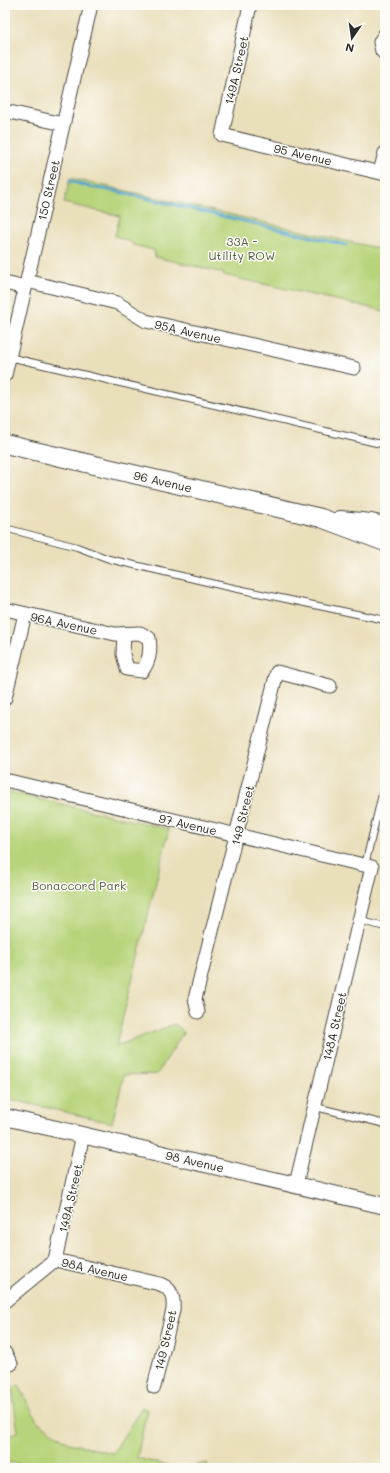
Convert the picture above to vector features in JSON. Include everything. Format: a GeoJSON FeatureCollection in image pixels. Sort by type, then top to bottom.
{"type":"FeatureCollection","features":[{"type":"Feature","properties":{"kind":"main road","name":"96 Avenue"},"geometry":{"type":"LineString","coordinates":[[5,444],[321,518],[385,542]]}},
{"type":"Feature","properties":{"kind":"main road","name":"96 Avenue"},"geometry":{"type":"LineString","coordinates":[[321,518],[371,522],[385,526]]}},
{"type":"Feature","properties":{"kind":"street","name":"150 Street"},"geometry":{"type":"LineString","coordinates":[[5,375],[7,356],[26,285],[92,5]]}},
{"type":"Feature","properties":{"kind":"street","name":"149A Street"},"geometry":{"type":"LineString","coordinates":[[222,135],[250,5]]}},
{"type":"Feature","properties":{"kind":"street"},"geometry":{"type":"LineString","coordinates":[[385,34],[380,42],[382,51],[385,54]]}},
{"type":"Feature","properties":{"kind":"street"},"geometry":{"type":"LineString","coordinates":[[5,111],[63,124]]}},
{"type":"Feature","properties":{"kind":"street","name":"95 Avenue"},"geometry":{"type":"LineString","coordinates":[[222,135],[383,173]]}},
{"type":"Feature","properties":{"kind":"street"},"geometry":{"type":"LineString","coordinates":[[383,173],[385,153]]}},
{"type":"Feature","properties":{"kind":"street","name":"95A Avenue"},"geometry":{"type":"LineString","coordinates":[[5,284],[26,285],[113,302],[122,306],[138,318],[150,322],[354,368]]}},
{"type":"Feature","properties":{"kind":"street","name":"96A Avenue"},"geometry":{"type":"LineString","coordinates":[[5,609],[124,634]]}},
{"type":"Feature","properties":{"kind":"street"},"geometry":{"type":"LineString","coordinates":[[5,698],[25,614]]}},
{"type":"Feature","properties":{"kind":"street","name":"149 Street"},"geometry":{"type":"LineString","coordinates":[[198,1012],[195,999],[277,672],[330,686]]}},
{"type":"Feature","properties":{"kind":"street","name":"97 Avenue"},"geometry":{"type":"LineString","coordinates":[[5,780],[369,866]]}},
{"type":"Feature","properties":{"kind":"street","name":"148A Street"},"geometry":{"type":"LineString","coordinates":[[296,1184],[316,1107],[369,866]]}},
{"type":"Feature","properties":{"kind":"street","name":"98 Avenue"},"geometry":{"type":"LineString","coordinates":[[5,1117],[385,1206]]}},
{"type":"Feature","properties":{"kind":"street","name":"149A Street"},"geometry":{"type":"LineString","coordinates":[[55,1260],[83,1135]]}},
{"type":"Feature","properties":{"kind":"street","name":"98A Avenue"},"geometry":{"type":"LineString","coordinates":[[5,1301],[55,1260],[160,1284],[167,1287],[172,1293]]}},
{"type":"Feature","properties":{"kind":"street","name":"149 Street"},"geometry":{"type":"LineString","coordinates":[[154,1387],[173,1310],[174,1300],[172,1293]]}},
{"type":"Feature","properties":{"kind":"lane"},"geometry":{"type":"LineString","coordinates":[[7,356],[385,445]]}},
{"type":"Feature","properties":{"kind":"lane"},"geometry":{"type":"LineString","coordinates":[[5,528],[56,541],[109,559],[224,586],[385,620]]}},
{"type":"Feature","properties":{"kind":"lane"},"geometry":{"type":"LineString","coordinates":[[369,866],[385,782]]}},
{"type":"Feature","properties":{"kind":"lane"},"geometry":{"type":"LineString","coordinates":[[358,920],[385,927]]}},
{"type":"Feature","properties":{"kind":"lane"},"geometry":{"type":"LineString","coordinates":[[316,1107],[385,1124]]}},
{"type":"Feature","properties":{"kind":"green space","name":"33A - Utility ROW"},"geometry":{"type":"Polygon","coordinates":[[[70,178],[385,250],[385,311],[223,275],[223,273],[155,257],[154,250],[133,245],[131,242],[115,236],[120,216],[64,203],[70,178]]]}},
{"type":"Feature","properties":{"kind":"green space","name":"Bonaccord Park"},"geometry":{"type":"Polygon","coordinates":[[[5,791],[169,829],[116,1046],[175,1024],[184,1032],[157,1074],[124,1075],[112,1123],[5,1098],[5,791]]]}},
{"type":"Feature","properties":{"kind":"green space"},"geometry":{"type":"Polygon","coordinates":[[[19,1385],[37,1421],[69,1443],[113,1453],[142,1407],[147,1410],[137,1458],[178,1468],[60,1468],[5,1462],[5,1437],[18,1432],[12,1388],[19,1385]]]}},
{"type":"Feature","properties":{"kind":"green space"},"geometry":{"type":"Polygon","coordinates":[[[208,1463],[206,1468],[179,1468],[208,1463]]]}},
{"type":"Feature","properties":{"kind":"waterway"},"geometry":{"type":"LineString","coordinates":[[70,181],[90,187],[115,191],[346,245]]}}]}
